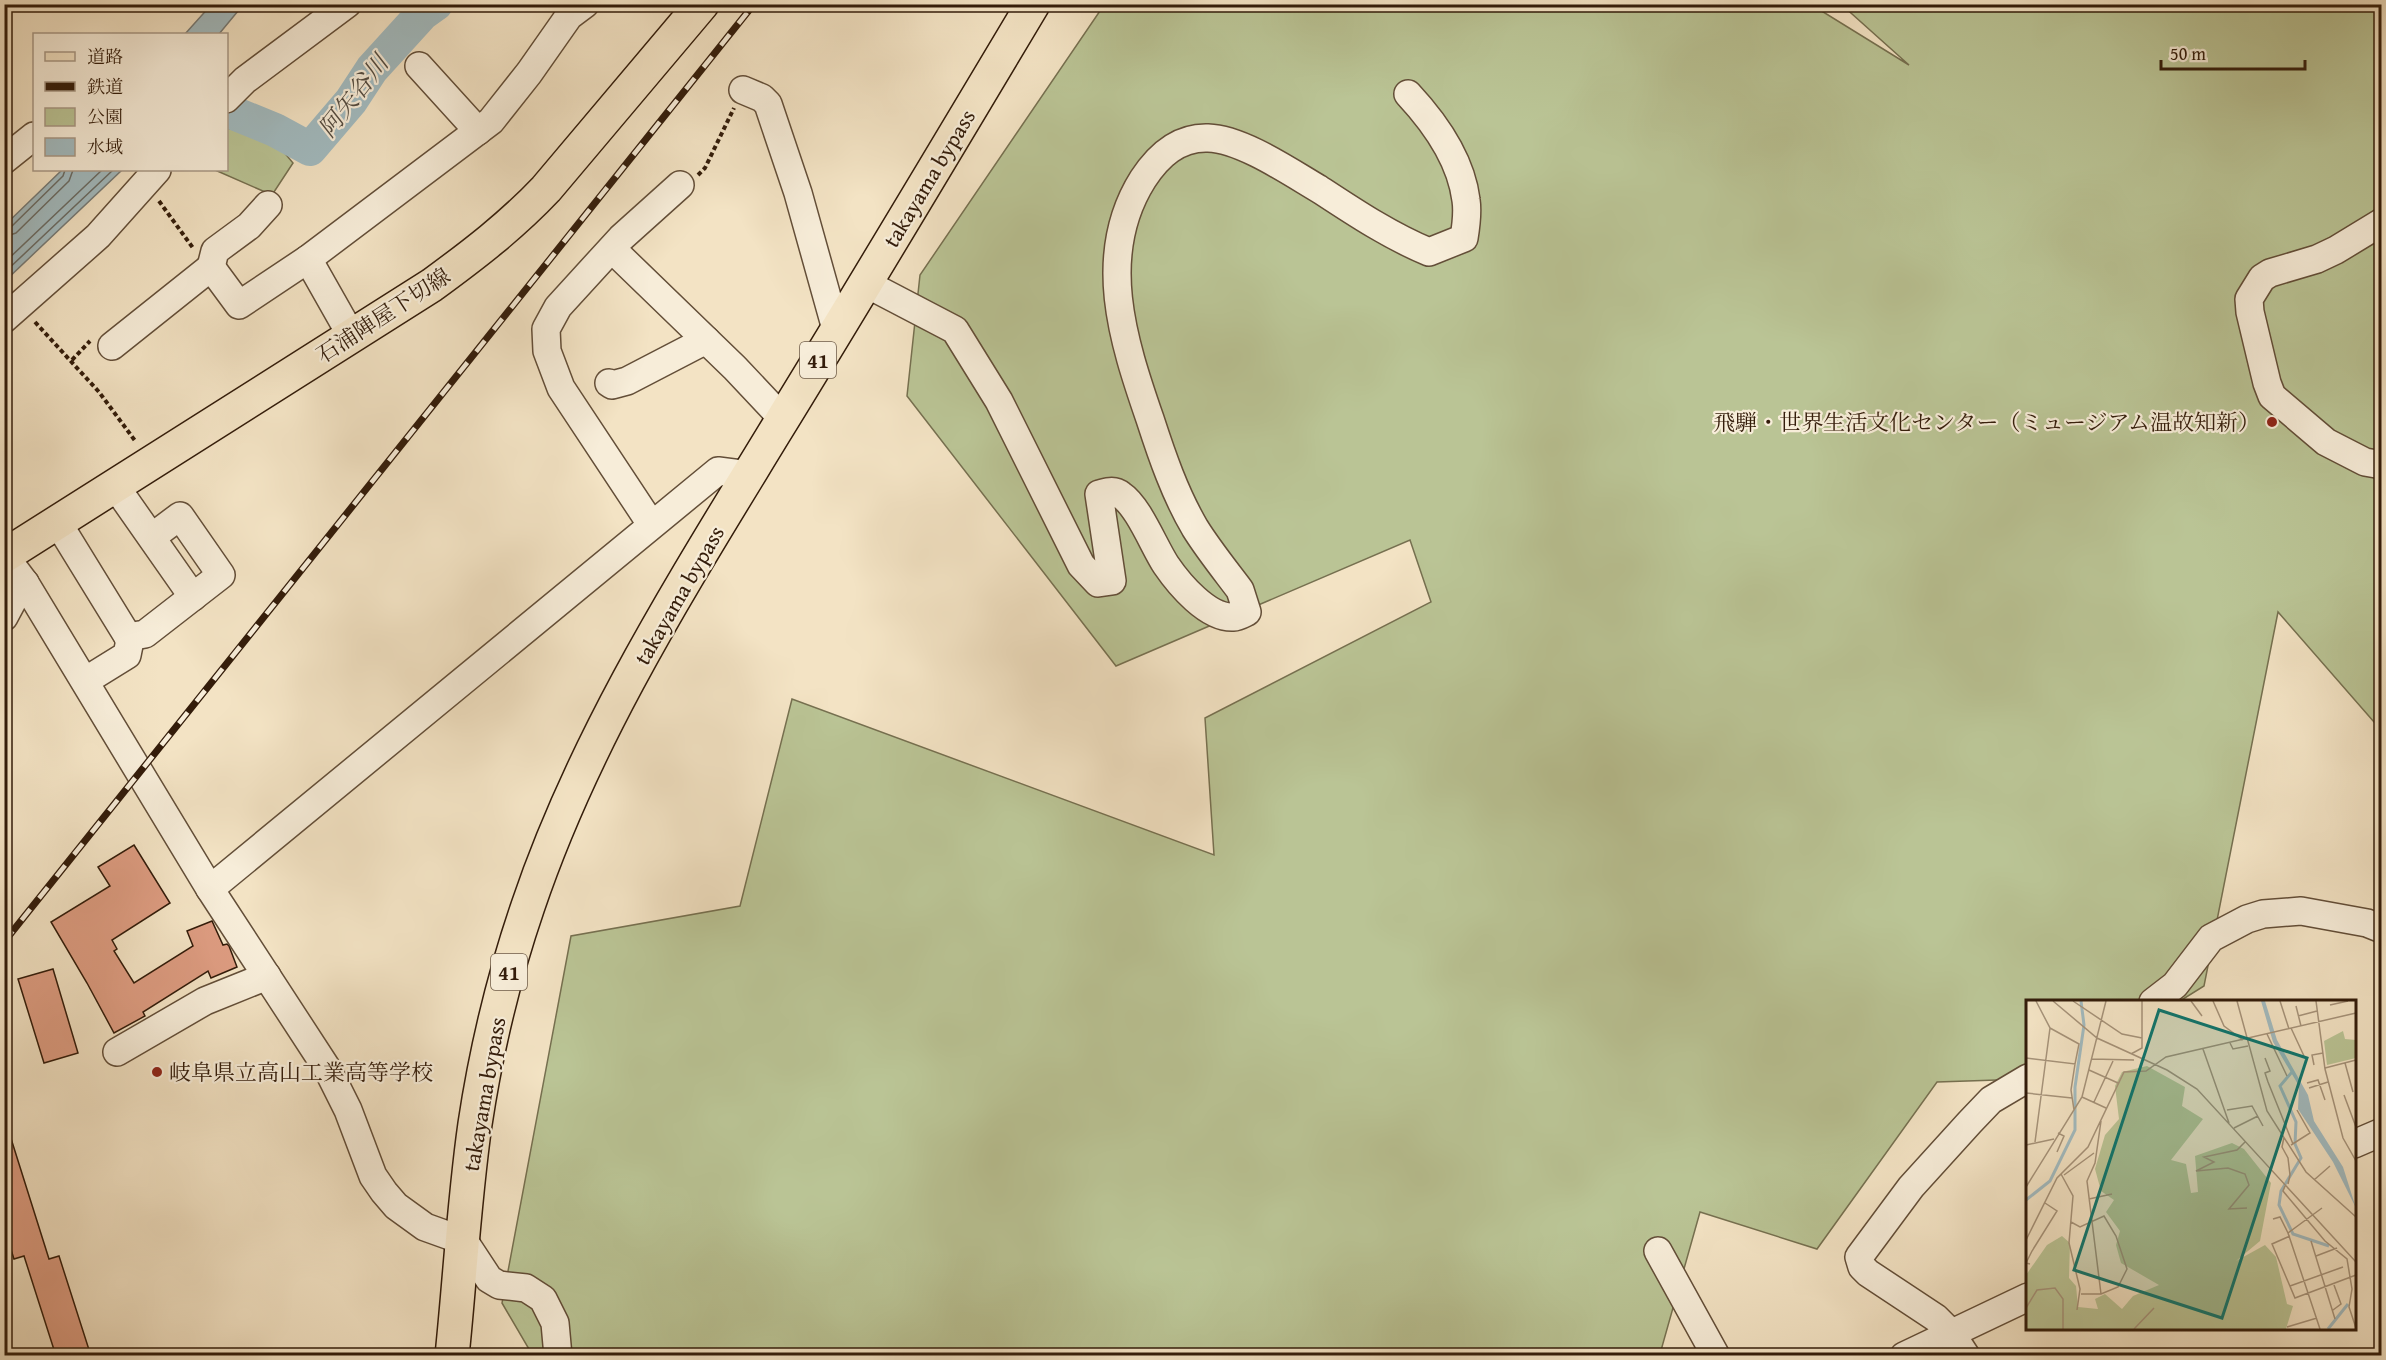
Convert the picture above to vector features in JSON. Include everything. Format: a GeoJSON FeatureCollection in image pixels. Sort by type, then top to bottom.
{"type":"FeatureCollection","features":[{"type":"Feature","properties":{"kind":"main road","name":"石浦陣屋下切線"},"geometry":{"type":"LineString","coordinates":[[5,556],[432,285],[491,242],[520,217],[546,189],[702,4]]}},
{"type":"Feature","properties":{"kind":"main road","name":"takayama bypass"},"geometry":{"type":"LineString","coordinates":[[452,1356],[475,1125],[487,1058],[527,909],[552,839],[608,718],[749,475],[1033,4]]}},
{"type":"Feature","properties":{"kind":"main road","name":"takayama bypass"},"geometry":{"type":"LineString","coordinates":[[460,1356],[464,1241]]}},
{"type":"Feature","properties":{"kind":"street"},"geometry":{"type":"LineString","coordinates":[[229,96],[245,80],[347,4]]}},
{"type":"Feature","properties":{"kind":"street"},"geometry":{"type":"LineString","coordinates":[[210,268],[238,305],[308,259],[491,121],[529,73],[568,16],[585,4]]}},
{"type":"Feature","properties":{"kind":"street"},"geometry":{"type":"LineString","coordinates":[[419,66],[478,131]]}},
{"type":"Feature","properties":{"kind":"street"},"geometry":{"type":"LineString","coordinates":[[743,90],[762,98],[768,104],[798,193],[836,329]]}},
{"type":"Feature","properties":{"kind":"street"},"geometry":{"type":"LineString","coordinates":[[865,283],[955,330],[999,401],[1081,565],[1098,584],[1112,581],[1099,494],[1112,490],[1122,495],[1142,520],[1166,566],[1194,598],[1213,612],[1234,617],[1247,612],[1245,602],[1240,590],[1195,528],[1169,476],[1129,357],[1118,302],[1118,272],[1120,233],[1130,200],[1152,164],[1167,150],[1182,143],[1209,138],[1241,146],[1285,168],[1403,241],[1429,252],[1464,238],[1466,198],[1452,153],[1425,113],[1408,94]]}},
{"type":"Feature","properties":{"kind":"street"},"geometry":{"type":"LineString","coordinates":[[4,160],[33,137]]}},
{"type":"Feature","properties":{"kind":"street"},"geometry":{"type":"LineString","coordinates":[[12,313],[98,236],[152,177]]}},
{"type":"Feature","properties":{"kind":"street"},"geometry":{"type":"LineString","coordinates":[[651,524],[561,388],[553,371],[546,329],[554,314],[612,249],[680,185]]}},
{"type":"Feature","properties":{"kind":"street"},"geometry":{"type":"LineString","coordinates":[[112,346],[210,268],[215,251],[249,226],[268,205]]}},
{"type":"Feature","properties":{"kind":"street"},"geometry":{"type":"LineString","coordinates":[[2382,222],[2317,259],[2270,273],[2262,278],[2249,299],[2267,384],[2272,396],[2326,442],[2365,462],[2382,465]]}},
{"type":"Feature","properties":{"kind":"street"},"geometry":{"type":"LineString","coordinates":[[612,249],[783,419]]}},
{"type":"Feature","properties":{"kind":"street"},"geometry":{"type":"LineString","coordinates":[[308,259],[351,335]]}},
{"type":"Feature","properties":{"kind":"street"},"geometry":{"type":"LineString","coordinates":[[609,382],[612,385],[627,381],[706,340]]}},
{"type":"Feature","properties":{"kind":"street"},"geometry":{"type":"LineString","coordinates":[[210,889],[718,471],[749,475]]}},
{"type":"Feature","properties":{"kind":"street"},"geometry":{"type":"LineString","coordinates":[[116,487],[193,597]]}},
{"type":"Feature","properties":{"kind":"street"},"geometry":{"type":"LineString","coordinates":[[128,637],[145,634],[221,575],[180,516],[152,537]]}},
{"type":"Feature","properties":{"kind":"street"},"geometry":{"type":"LineString","coordinates":[[58,523],[130,640],[127,655],[85,681]]}},
{"type":"Feature","properties":{"kind":"street"},"geometry":{"type":"LineString","coordinates":[[5,556],[85,681],[210,889],[328,1070],[348,1110],[373,1176],[384,1192],[396,1206],[424,1227],[464,1241],[489,1279],[499,1285],[526,1288],[543,1299],[555,1323],[558,1356]]}},
{"type":"Feature","properties":{"kind":"street"},"geometry":{"type":"LineString","coordinates":[[4,617],[25,584]]}},
{"type":"Feature","properties":{"kind":"street"},"geometry":{"type":"LineString","coordinates":[[2156,1000],[2175,985],[2211,938],[2247,919],[2263,914],[2301,911],[2367,923],[2382,929]]}},
{"type":"Feature","properties":{"kind":"street"},"geometry":{"type":"LineString","coordinates":[[117,1052],[205,1001],[267,976]]}},
{"type":"Feature","properties":{"kind":"street"},"geometry":{"type":"LineString","coordinates":[[1966,1356],[1951,1333],[1936,1318],[1868,1273],[1862,1267],[1859,1257],[1911,1187],[1970,1122],[1991,1100],[2026,1079]]}},
{"type":"Feature","properties":{"kind":"street"},"geometry":{"type":"LineString","coordinates":[[2356,1144],[2382,1132]]}},
{"type":"Feature","properties":{"kind":"street"},"geometry":{"type":"LineString","coordinates":[[1658,1251],[1716,1356]]}},
{"type":"Feature","properties":{"kind":"street"},"geometry":{"type":"LineString","coordinates":[[1904,1356],[2026,1298]]}},
{"type":"Feature","properties":{"kind":"path"},"geometry":{"type":"LineString","coordinates":[[680,185],[687,185],[705,168],[743,90]]}},
{"type":"Feature","properties":{"kind":"path"},"geometry":{"type":"LineString","coordinates":[[152,177],[210,268]]}},
{"type":"Feature","properties":{"kind":"path"},"geometry":{"type":"LineString","coordinates":[[12,313],[99,392],[151,463]]}},
{"type":"Feature","properties":{"kind":"green space"},"geometry":{"type":"Polygon","coordinates":[[[1104,5],[1812,5],[1909,65],[1842,5],[2381,5],[2381,730],[2278,612],[2204,986],[2182,1000],[2026,1000],[2026,1079],[1937,1082],[1817,1249],[1700,1212],[1660,1354],[533,1356],[502,1303],[571,936],[740,906],[792,699],[1214,855],[1205,718],[1431,602],[1410,540],[1116,666],[907,396],[920,275],[1104,5]]]}},
{"type":"Feature","properties":{"kind":"green space"},"geometry":{"type":"Polygon","coordinates":[[[228,128],[273,139],[293,163],[272,195],[217,171],[228,171],[228,128]]]}},
{"type":"Feature","properties":{"kind":"water"},"geometry":{"type":"Polygon","coordinates":[[[211,5],[243,5],[220,33],[186,33],[211,5]]]}},
{"type":"Feature","properties":{"kind":"water"},"geometry":{"type":"Polygon","coordinates":[[[61,171],[121,171],[5,281],[5,225],[61,171]]]}},
{"type":"Feature","properties":{"kind":"building"},"geometry":{"type":"Polygon","coordinates":[[[134,845],[170,903],[112,940],[117,949],[114,951],[134,983],[193,946],[187,931],[212,921],[223,945],[229,946],[237,967],[211,978],[208,971],[143,1012],[145,1016],[114,1033],[51,922],[110,886],[98,867],[134,845]]]}},
{"type":"Feature","properties":{"kind":"building"},"geometry":{"type":"Polygon","coordinates":[[[53,969],[78,1053],[44,1063],[18,979],[53,969]]]}},
{"type":"Feature","properties":{"kind":"building"},"geometry":{"type":"Polygon","coordinates":[[[8,1129],[49,1259],[59,1256],[91,1356],[56,1356],[24,1256],[14,1259],[4,1228],[4,1130],[8,1129]]]}},
{"type":"Feature","properties":{"kind":"waterway","name":"阿矢谷川"},"geometry":{"type":"LineString","coordinates":[[228,111],[275,130],[310,149],[351,101],[372,69],[422,14],[436,4]]}},
{"type":"Feature","properties":{"kind":"railway"},"geometry":{"type":"LineString","coordinates":[[4,942],[754,4]]}},
{"type":"Feature","properties":{"kind":"place","name":"飛騨・世界生活文化センター（ミュージアム温故知新）"},"geometry":{"type":"Point","coordinates":[2272,422]}},
{"type":"Feature","properties":{"kind":"place","name":"岐阜県立高山工業高等学校"},"geometry":{"type":"Point","coordinates":[157,1072]}}]}
